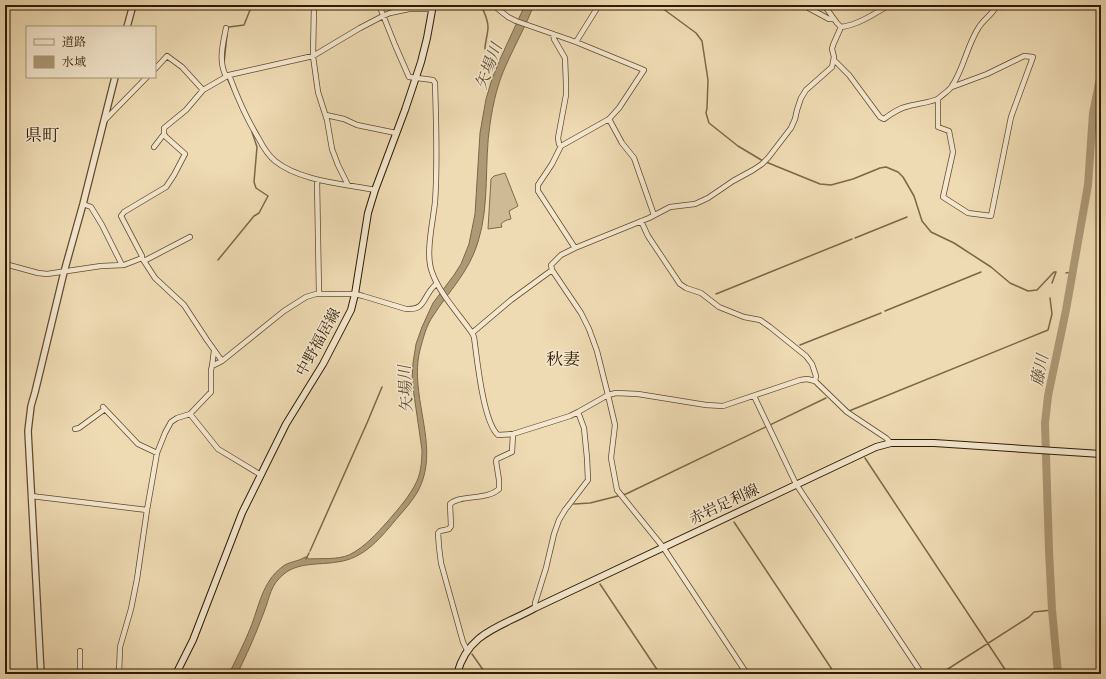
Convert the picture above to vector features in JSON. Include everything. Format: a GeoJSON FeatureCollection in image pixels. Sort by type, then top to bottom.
{"type":"FeatureCollection","features":[{"type":"Feature","properties":{"kind":"main road","name":"中野福居線"},"geometry":{"type":"LineString","coordinates":[[176,674],[193,640],[242,513],[286,424],[323,364],[351,310],[368,213],[374,190],[416,78],[427,38],[432,7]]}},
{"type":"Feature","properties":{"kind":"main road","name":"赤岩足利線"},"geometry":{"type":"LineString","coordinates":[[457,674],[459,665],[467,650],[486,632],[796,484],[884,444],[934,443],[1101,454]]}},
{"type":"Feature","properties":{"kind":"street"},"geometry":{"type":"LineString","coordinates":[[127,26],[133,5]]}},
{"type":"Feature","properties":{"kind":"street"},"geometry":{"type":"LineString","coordinates":[[314,5],[313,56],[318,92],[326,115],[332,148],[338,165],[348,185]]}},
{"type":"Feature","properties":{"kind":"street"},"geometry":{"type":"LineString","coordinates":[[379,5],[394,45],[409,77],[434,80],[435,83],[436,175],[435,202],[429,258],[431,271],[440,288],[474,337],[482,393],[491,425],[498,435],[513,434],[578,412],[608,395],[621,393],[638,394],[723,406],[807,379],[816,381],[847,412],[886,438],[891,443]]}},
{"type":"Feature","properties":{"kind":"street"},"geometry":{"type":"LineString","coordinates":[[492,5],[516,21],[576,42],[644,70],[619,108],[609,119],[561,146],[552,164],[538,185],[538,189],[575,248]]}},
{"type":"Feature","properties":{"kind":"street"},"geometry":{"type":"LineString","coordinates":[[576,42],[599,5]]}},
{"type":"Feature","properties":{"kind":"street"},"geometry":{"type":"LineString","coordinates":[[803,5],[829,19],[833,19]]}},
{"type":"Feature","properties":{"kind":"street"},"geometry":{"type":"LineString","coordinates":[[824,5],[833,19],[842,27],[853,25],[888,5]]}},
{"type":"Feature","properties":{"kind":"street"},"geometry":{"type":"LineString","coordinates":[[834,60],[850,75],[880,117],[884,119],[898,109],[938,99],[952,87],[979,26],[997,5]]}},
{"type":"Feature","properties":{"kind":"street"},"geometry":{"type":"LineString","coordinates":[[154,147],[164,134],[164,128],[186,110],[203,90],[227,76],[313,56],[383,16],[409,9],[432,7]]}},
{"type":"Feature","properties":{"kind":"street"},"geometry":{"type":"LineString","coordinates":[[747,674],[663,547],[617,490],[611,458],[615,425],[597,351],[581,313],[552,270],[551,265],[553,261],[561,255],[575,248],[641,221],[670,207],[695,204],[708,198],[762,164],[791,128],[806,90],[832,67],[834,60],[832,49],[833,44],[842,27]]}},
{"type":"Feature","properties":{"kind":"street"},"geometry":{"type":"LineString","coordinates":[[226,28],[222,51],[223,71],[227,76],[250,124],[267,153],[285,167],[317,180],[374,190]]}},
{"type":"Feature","properties":{"kind":"street"},"geometry":{"type":"LineString","coordinates":[[553,34],[554,39],[565,58],[566,95],[558,138],[561,146]]}},
{"type":"Feature","properties":{"kind":"street"},"geometry":{"type":"LineString","coordinates":[[156,68],[168,56],[182,67],[203,90]]}},
{"type":"Feature","properties":{"kind":"street"},"geometry":{"type":"LineString","coordinates":[[938,99],[938,127],[950,131],[953,152],[943,197],[968,213],[991,216],[1012,117],[1033,57],[1024,56],[987,74],[952,87]]}},
{"type":"Feature","properties":{"kind":"street"},"geometry":{"type":"LineString","coordinates":[[41,674],[28,431],[31,406],[36,392],[64,272],[115,78]]}},
{"type":"Feature","properties":{"kind":"street"},"geometry":{"type":"LineString","coordinates":[[104,121],[146,78]]}},
{"type":"Feature","properties":{"kind":"street"},"geometry":{"type":"LineString","coordinates":[[326,115],[344,119],[358,125],[396,133]]}},
{"type":"Feature","properties":{"kind":"street"},"geometry":{"type":"LineString","coordinates":[[609,119],[622,143],[634,158],[654,215]]}},
{"type":"Feature","properties":{"kind":"street"},"geometry":{"type":"LineString","coordinates":[[164,134],[185,154],[182,161],[166,187],[124,212],[121,216],[143,260],[155,278],[184,305],[222,361]]}},
{"type":"Feature","properties":{"kind":"street"},"geometry":{"type":"LineString","coordinates":[[317,180],[319,294]]}},
{"type":"Feature","properties":{"kind":"street"},"geometry":{"type":"LineString","coordinates":[[83,204],[91,207],[95,213],[122,265]]}},
{"type":"Feature","properties":{"kind":"street"},"geometry":{"type":"LineString","coordinates":[[641,221],[648,236],[680,284],[686,288],[701,293],[719,307],[744,317],[760,320],[770,326],[806,356],[812,364],[816,381]]}},
{"type":"Feature","properties":{"kind":"street"},"geometry":{"type":"LineString","coordinates":[[5,264],[41,274],[124,265],[143,260],[190,237]]}},
{"type":"Feature","properties":{"kind":"street"},"geometry":{"type":"LineString","coordinates":[[472,333],[511,300],[552,270]]}},
{"type":"Feature","properties":{"kind":"street"},"geometry":{"type":"LineString","coordinates":[[212,366],[222,361],[284,311],[306,297],[316,294],[355,294],[413,310],[424,302],[430,291],[437,283]]}},
{"type":"Feature","properties":{"kind":"street"},"geometry":{"type":"LineString","coordinates":[[119,674],[120,647],[131,609],[137,579],[156,453],[164,433],[171,422],[177,418],[190,414],[211,392],[211,370],[214,351]]}},
{"type":"Feature","properties":{"kind":"street"},"geometry":{"type":"LineString","coordinates":[[754,396],[796,484],[922,674]]}},
{"type":"Feature","properties":{"kind":"street"},"geometry":{"type":"LineString","coordinates":[[75,429],[104,408],[138,444],[156,453]]}},
{"type":"Feature","properties":{"kind":"street"},"geometry":{"type":"LineString","coordinates":[[535,608],[535,603],[559,520],[588,480],[584,428],[578,412]]}},
{"type":"Feature","properties":{"kind":"street"},"geometry":{"type":"LineString","coordinates":[[190,414],[218,449],[261,474]]}},
{"type":"Feature","properties":{"kind":"street"},"geometry":{"type":"LineString","coordinates":[[467,650],[463,642],[441,563],[438,533],[449,529],[451,526],[450,504],[459,500],[479,497],[495,492],[499,489],[496,461],[497,459],[512,452],[513,434]]}},
{"type":"Feature","properties":{"kind":"street"},"geometry":{"type":"LineString","coordinates":[[31,496],[147,510]]}},
{"type":"Feature","properties":{"kind":"street"},"geometry":{"type":"LineString","coordinates":[[80,651],[80,674]]}},
{"type":"Feature","properties":{"kind":"shaded area"},"geometry":{"type":"Polygon","coordinates":[[[505,173],[518,206],[509,211],[511,219],[502,223],[502,227],[488,229],[491,179],[494,176],[505,173]]]}},
{"type":"Feature","properties":{"kind":"water"},"geometry":{"type":"Polygon","coordinates":[[[525,5],[534,5],[498,85],[493,108],[488,139],[484,213],[478,242],[464,272],[428,324],[419,354],[418,385],[427,452],[423,478],[418,491],[414,498],[379,539],[364,551],[347,560],[296,567],[279,578],[273,587],[255,636],[237,674],[229,674],[248,635],[265,587],[275,573],[285,565],[305,557],[309,559],[344,557],[355,552],[370,540],[388,521],[408,497],[417,481],[421,466],[422,450],[412,381],[416,344],[433,303],[461,264],[469,244],[475,214],[480,133],[486,99],[501,57],[525,5]]]}},
{"type":"Feature","properties":{"kind":"waterway"},"geometry":{"type":"LineString","coordinates":[[228,29],[229,27],[244,25],[253,5]]}},
{"type":"Feature","properties":{"kind":"waterway","name":"矢場川"},"geometry":{"type":"LineString","coordinates":[[481,5],[488,24],[485,49]]}},
{"type":"Feature","properties":{"kind":"waterway"},"geometry":{"type":"LineString","coordinates":[[658,5],[696,33],[702,41],[708,80],[706,113],[709,123],[738,146],[763,161]]}},
{"type":"Feature","properties":{"kind":"waterway"},"geometry":{"type":"LineString","coordinates":[[224,63],[227,35]]}},
{"type":"Feature","properties":{"kind":"waterway","name":"藤川"},"geometry":{"type":"LineString","coordinates":[[1058,674],[1052,610],[1045,423],[1048,396],[1066,310],[1088,185],[1093,113],[1101,74]]}},
{"type":"Feature","properties":{"kind":"waterway"},"geometry":{"type":"LineString","coordinates":[[227,78],[233,91]]}},
{"type":"Feature","properties":{"kind":"waterway"},"geometry":{"type":"LineString","coordinates":[[218,260],[254,216],[259,213],[268,196],[256,188],[254,182],[257,147],[252,132]]}},
{"type":"Feature","properties":{"kind":"waterway"},"geometry":{"type":"LineString","coordinates":[[766,162],[820,184],[831,185],[886,167],[898,172],[903,177],[914,196],[922,221],[931,232],[954,243],[991,267],[1010,283],[1028,291],[1037,290],[1054,272],[1056,272]]}},
{"type":"Feature","properties":{"kind":"waterway"},"geometry":{"type":"LineString","coordinates":[[855,238],[907,217]]}},
{"type":"Feature","properties":{"kind":"waterway"},"geometry":{"type":"LineString","coordinates":[[716,294],[852,239]]}},
{"type":"Feature","properties":{"kind":"waterway"},"geometry":{"type":"LineString","coordinates":[[885,311],[981,272]]}},
{"type":"Feature","properties":{"kind":"waterway"},"geometry":{"type":"LineString","coordinates":[[1052,283],[1056,272]]}},
{"type":"Feature","properties":{"kind":"waterway","name":"藤川"},"geometry":{"type":"LineString","coordinates":[[1066,273],[1072,272]]}},
{"type":"Feature","properties":{"kind":"waterway"},"geometry":{"type":"LineString","coordinates":[[846,408],[849,411],[1048,330],[1052,314],[1050,298]]}},
{"type":"Feature","properties":{"kind":"waterway"},"geometry":{"type":"LineString","coordinates":[[800,345],[881,313]]}},
{"type":"Feature","properties":{"kind":"waterway"},"geometry":{"type":"LineString","coordinates":[[310,551],[382,387]]}},
{"type":"Feature","properties":{"kind":"waterway"},"geometry":{"type":"LineString","coordinates":[[574,504],[590,503],[626,494],[826,398]]}},
{"type":"Feature","properties":{"kind":"waterway"},"geometry":{"type":"LineString","coordinates":[[865,458],[1008,674]]}},
{"type":"Feature","properties":{"kind":"waterway"},"geometry":{"type":"LineString","coordinates":[[734,522],[835,674]]}},
{"type":"Feature","properties":{"kind":"waterway"},"geometry":{"type":"LineString","coordinates":[[306,559],[309,553]]}},
{"type":"Feature","properties":{"kind":"waterway"},"geometry":{"type":"LineString","coordinates":[[600,584],[660,674]]}},
{"type":"Feature","properties":{"kind":"waterway"},"geometry":{"type":"LineString","coordinates":[[940,674],[1029,617],[1034,612],[1052,610]]}},
{"type":"Feature","properties":{"kind":"waterway"},"geometry":{"type":"LineString","coordinates":[[472,654],[486,674]]}},
{"type":"Feature","properties":{"kind":"district","name":"県町"},"geometry":{"type":"Point","coordinates":[42,135]}},
{"type":"Feature","properties":{"kind":"district","name":"秋妻"},"geometry":{"type":"Point","coordinates":[563,359]}}]}
